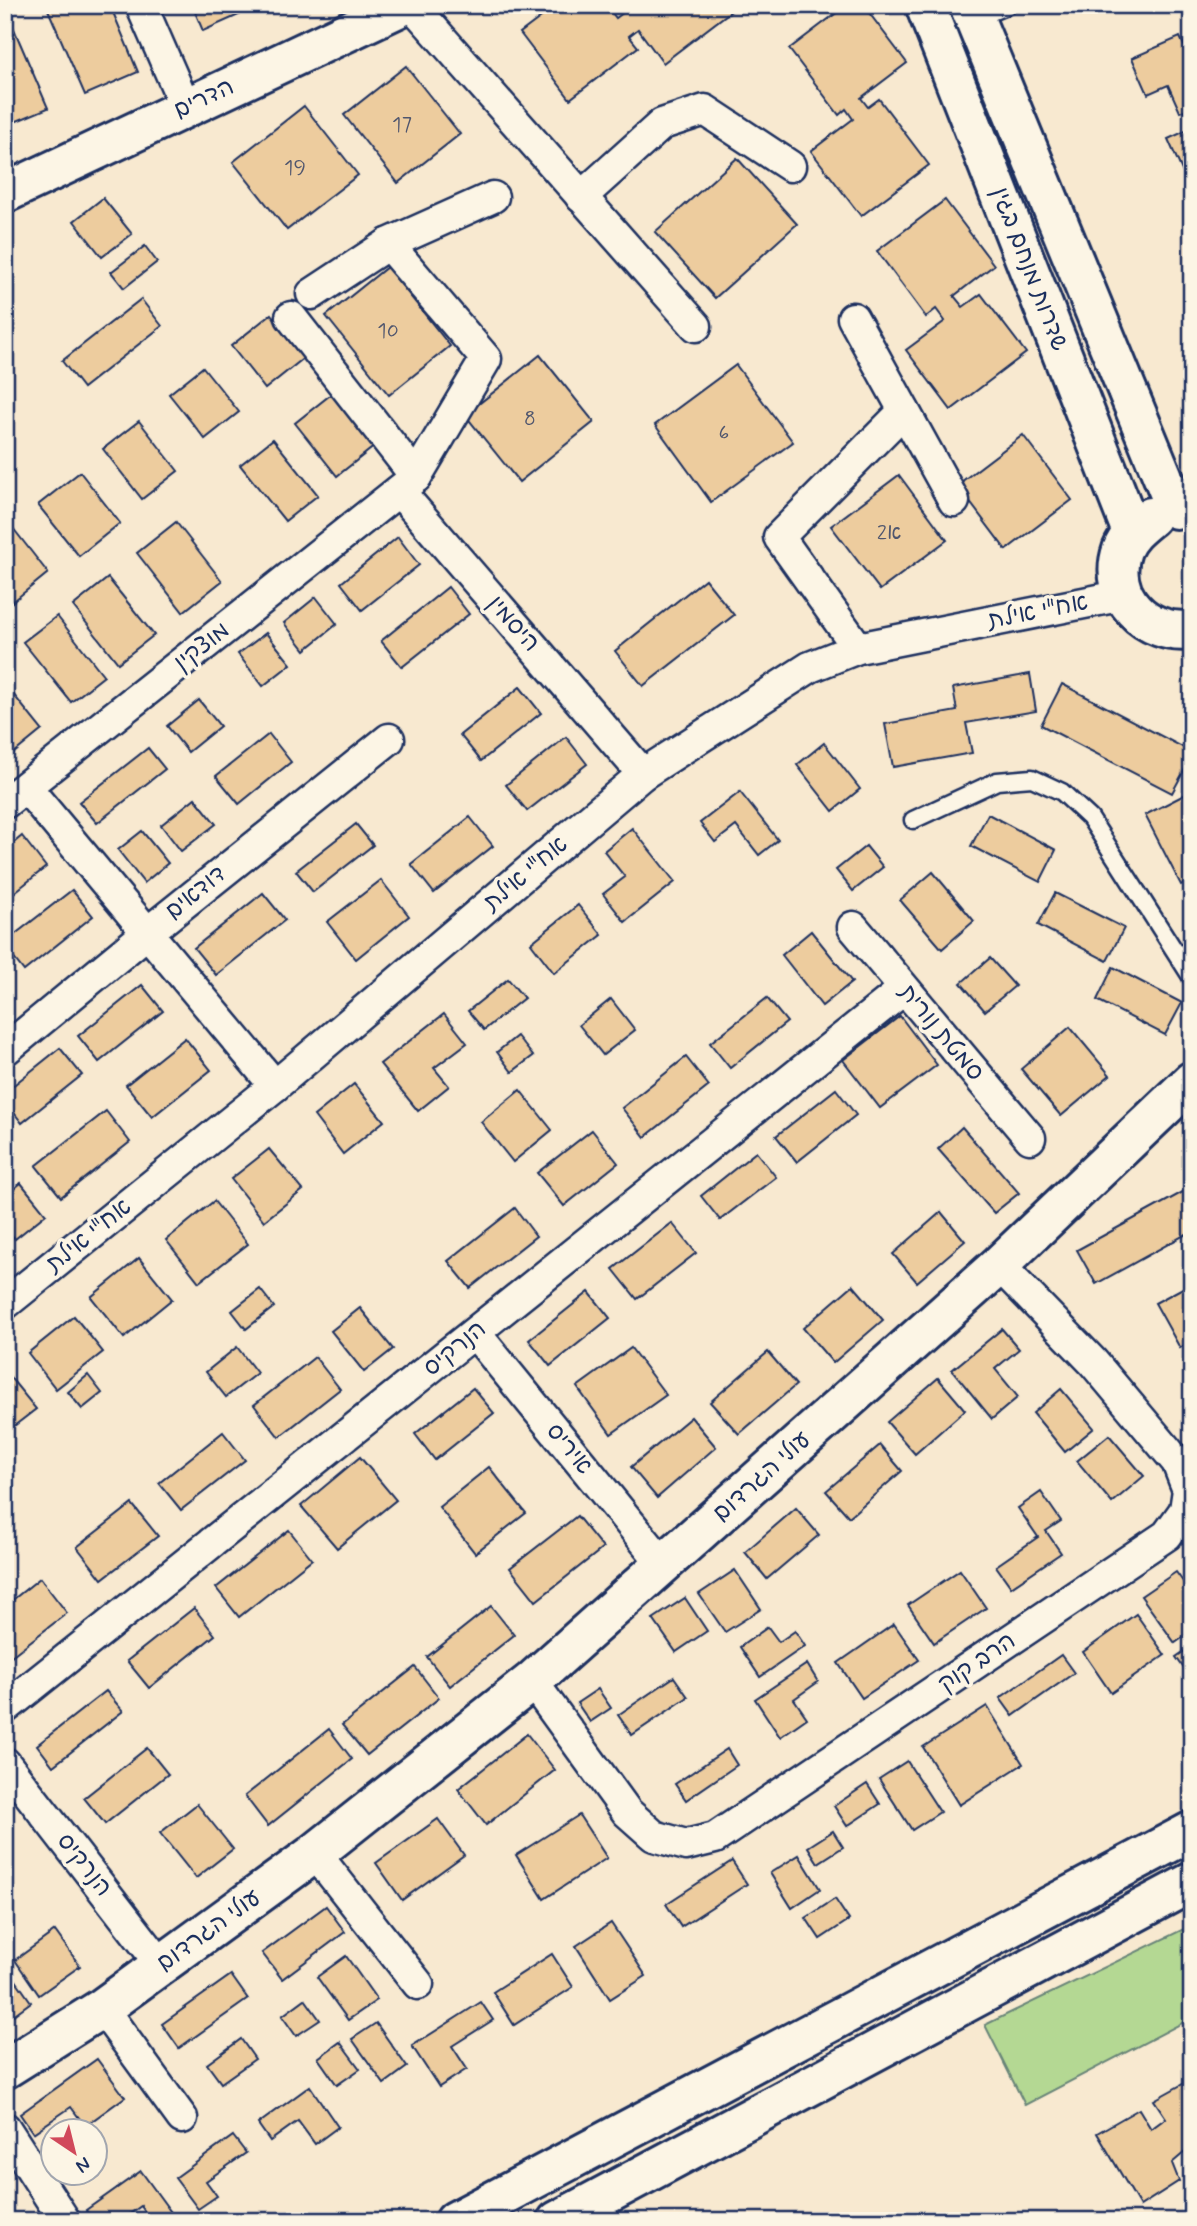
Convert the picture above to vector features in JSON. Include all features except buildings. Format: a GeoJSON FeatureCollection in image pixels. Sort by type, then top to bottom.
{"type":"FeatureCollection","features":[{"type":"Feature","properties":{"kind":"main road","name":"הדרים"},"geometry":{"type":"LineString","coordinates":[[5,193],[404,5]]}},
{"type":"Feature","properties":{"kind":"main road","name":"שדרות מנחם בגין"},"geometry":{"type":"LineString","coordinates":[[925,5],[1132,532]]}},
{"type":"Feature","properties":{"kind":"main road","name":"שדרות מנחם בגין"},"geometry":{"type":"LineString","coordinates":[[984,10],[1184,510]]}},
{"type":"Feature","properties":{"kind":"main road"},"geometry":{"type":"LineString","coordinates":[[1184,510],[1155,514],[1132,532],[1122,551],[1119,572],[1124,595],[1135,613],[1152,625],[1188,637]]}},
{"type":"Feature","properties":{"kind":"main road","name":"עולי הגרדום"},"geometry":{"type":"LineString","coordinates":[[5,2069],[102,2008],[162,1966],[315,1853],[532,1681],[999,1265],[1192,1081]]}},
{"type":"Feature","properties":{"kind":"main road"},"geometry":{"type":"LineString","coordinates":[[455,2221],[1192,1831]]}},
{"type":"Feature","properties":{"kind":"main road"},"geometry":{"type":"LineString","coordinates":[[557,2221],[1192,1882]]}},
{"type":"Feature","properties":{"kind":"street"},"geometry":{"type":"LineString","coordinates":[[141,5],[187,108]]}},
{"type":"Feature","properties":{"kind":"street"},"geometry":{"type":"LineString","coordinates":[[412,5],[696,326]]}},
{"type":"Feature","properties":{"kind":"street"},"geometry":{"type":"LineString","coordinates":[[582,197],[662,124],[705,110],[790,166]]}},
{"type":"Feature","properties":{"kind":"street"},"geometry":{"type":"LineString","coordinates":[[312,294],[388,244],[493,197]]}},
{"type":"Feature","properties":{"kind":"street"},"geometry":{"type":"LineString","coordinates":[[388,244],[486,359],[407,484]]}},
{"type":"Feature","properties":{"kind":"street","name":"היסמין"},"geometry":{"type":"LineString","coordinates":[[291,317],[407,484],[643,774]]}},
{"type":"Feature","properties":{"kind":"street"},"geometry":{"type":"LineString","coordinates":[[853,318],[954,501]]}},
{"type":"Feature","properties":{"kind":"street"},"geometry":{"type":"LineString","coordinates":[[858,648],[779,537],[904,411]]}},
{"type":"Feature","properties":{"kind":"street","name":"מוצקין"},"geometry":{"type":"LineString","coordinates":[[16,795],[407,484]]}},
{"type":"Feature","properties":{"kind":"street","name":"אח\"י אילת"},"geometry":{"type":"LineString","coordinates":[[5,1304],[275,1086],[643,774],[810,667],[858,648],[1124,595]]}},
{"type":"Feature","properties":{"kind":"street","name":"דודאים"},"geometry":{"type":"LineString","coordinates":[[5,1050],[389,739]]}},
{"type":"Feature","properties":{"kind":"street"},"geometry":{"type":"LineString","coordinates":[[16,795],[147,933],[275,1086]]}},
{"type":"Feature","properties":{"kind":"street","name":"סמטת נורית"},"geometry":{"type":"LineString","coordinates":[[853,927],[1030,1138]]}},
{"type":"Feature","properties":{"kind":"street","name":"הנרקיס"},"geometry":{"type":"LineString","coordinates":[[5,1708],[904,989]]}},
{"type":"Feature","properties":{"kind":"street","name":"הרב קוק"},"geometry":{"type":"LineString","coordinates":[[532,1681],[628,1812],[654,1836],[686,1845],[715,1838],[1167,1535],[1185,1510],[1188,1490],[1177,1462],[1093,1362],[999,1265]]}},
{"type":"Feature","properties":{"kind":"street","name":"איריס"},"geometry":{"type":"LineString","coordinates":[[475,1333],[664,1565]]}},
{"type":"Feature","properties":{"kind":"street","name":"הנרקיס"},"geometry":{"type":"LineString","coordinates":[[5,1763],[162,1966]]}},
{"type":"Feature","properties":{"kind":"street"},"geometry":{"type":"LineString","coordinates":[[315,1853],[418,1984]]}},
{"type":"Feature","properties":{"kind":"street"},"geometry":{"type":"LineString","coordinates":[[102,2008],[182,2118]]}},
{"type":"Feature","properties":{"kind":"street"},"geometry":{"type":"LineString","coordinates":[[5,2128],[65,2221]]}},
{"type":"Feature","properties":{"kind":"lane"},"geometry":{"type":"LineString","coordinates":[[913,820],[997,781],[1032,778],[1062,792],[1090,818],[1192,978]]}},
{"type":"Feature","properties":{"kind":"green space"},"geometry":{"type":"Polygon","coordinates":[[[1192,1925],[1192,2018],[1025,2105],[985,2025],[1192,1925]]]}}]}
